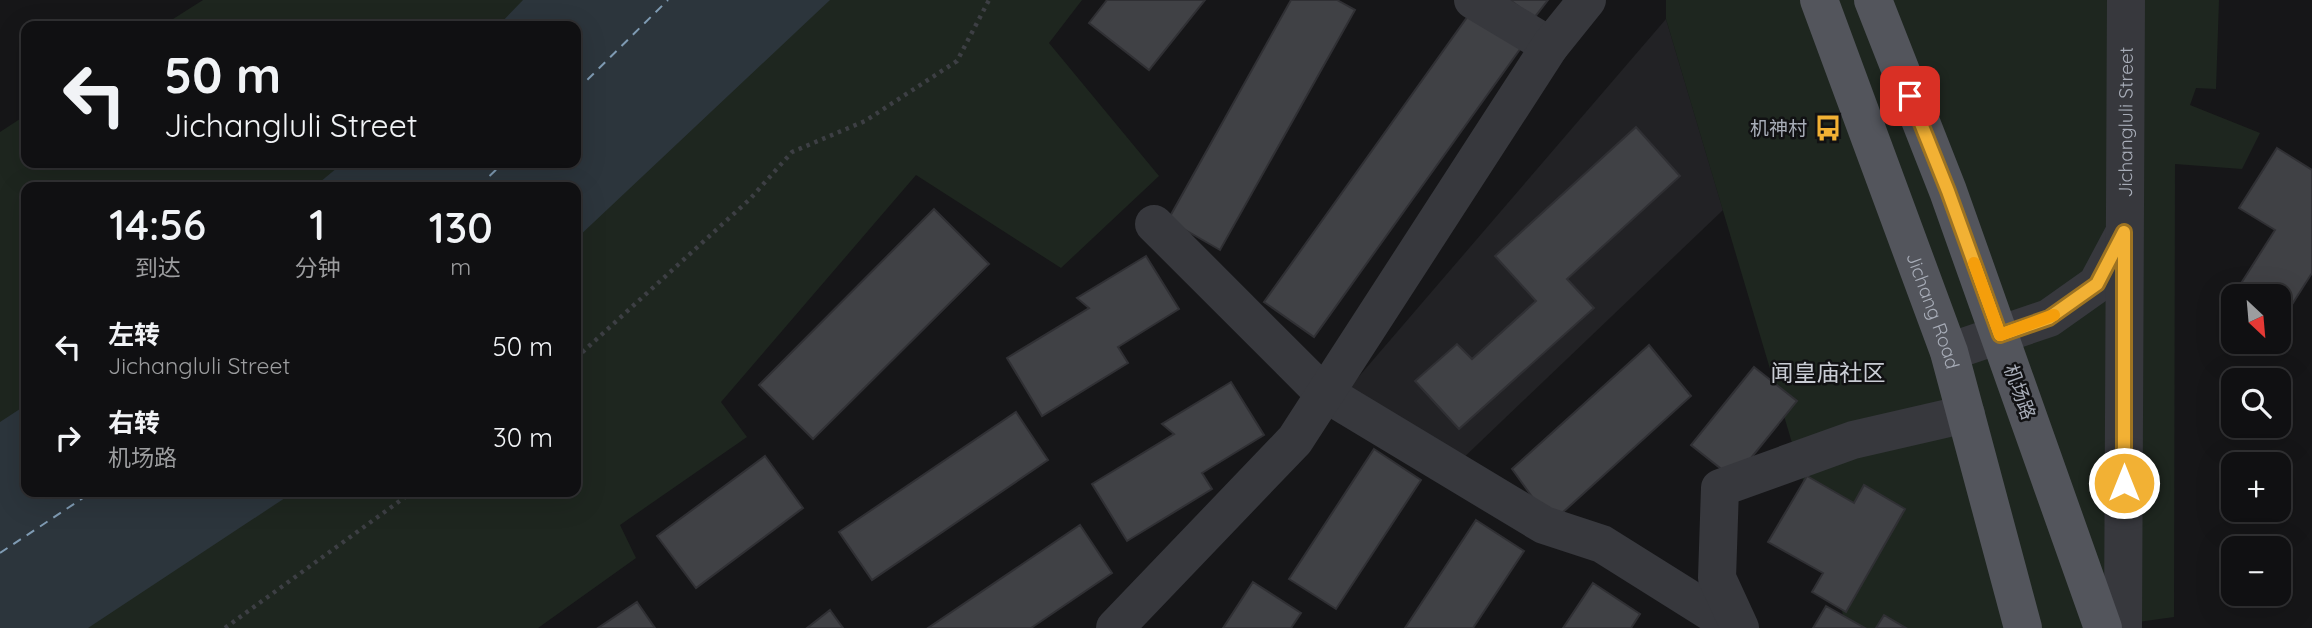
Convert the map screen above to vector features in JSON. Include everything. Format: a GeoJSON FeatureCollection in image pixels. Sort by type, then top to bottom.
{"type":"FeatureCollection","features":[{"type":"Feature","properties":{"kind":"main road","name":"Jichang Road"},"geometry":{"type":"LineString","coordinates":[[1819,0],[1949,352],[2023,628]]}},
{"type":"Feature","properties":{"kind":"main road","name":"机场路"},"geometry":{"type":"LineString","coordinates":[[1873,0],[1948,191],[2103,628]]}},
{"type":"Feature","properties":{"kind":"street"},"geometry":{"type":"LineString","coordinates":[[1473,0],[1550,46]]}},
{"type":"Feature","properties":{"kind":"street"},"geometry":{"type":"LineString","coordinates":[[1115,628],[1295,440],[1550,46],[1587,0]]}},
{"type":"Feature","properties":{"kind":"street","name":"Jichangluli Street"},"geometry":{"type":"LineString","coordinates":[[1949,352],[2049,318],[2097,284],[2124,232],[2126,0]]}},
{"type":"Feature","properties":{"kind":"street"},"geometry":{"type":"LineString","coordinates":[[1154,224],[1325,393],[1544,525],[1602,544],[1739,628]]}},
{"type":"Feature","properties":{"kind":"street"},"geometry":{"type":"LineString","coordinates":[[2123,628],[2124,232]]}},
{"type":"Feature","properties":{"kind":"street"},"geometry":{"type":"LineString","coordinates":[[1739,628],[1717,578],[1720,488],[1853,440],[1966,414]]}},
{"type":"Feature","properties":{"kind":"path"},"geometry":{"type":"LineString","coordinates":[[581,353],[750,199],[792,152],[865,121],[957,61],[989,0]]}},
{"type":"Feature","properties":{"kind":"path"},"geometry":{"type":"LineString","coordinates":[[225,628],[405,497]]}},
{"type":"Feature","properties":{"kind":"shaded area"},"geometry":{"type":"Polygon","coordinates":[[[203,0],[1082,0],[1049,43],[1159,176],[1061,268],[916,175],[721,402],[747,437],[620,525],[636,558],[538,628],[0,628],[0,132],[21,118],[21,168],[581,168],[581,21],[170,21],[203,0]]]}},
{"type":"Feature","properties":{"kind":"shaded area"},"geometry":{"type":"Polygon","coordinates":[[[523,0],[830,0],[581,234],[581,182],[320,182],[337,168],[581,168],[581,21],[503,21],[523,0]]]}},
{"type":"Feature","properties":{"kind":"shaded area"},"geometry":{"type":"Polygon","coordinates":[[[1666,0],[2219,0],[2216,89],[2196,88],[2190,105],[2260,133],[2242,169],[2175,164],[2174,617],[2095,628],[1847,628],[1666,19],[1666,0]]]}},
{"type":"Feature","properties":{"kind":"shaded area"},"geometry":{"type":"Polygon","coordinates":[[[1666,19],[1723,210],[1457,464],[1349,388],[1666,19]]]}},
{"type":"Feature","properties":{"kind":"shaded area"},"geometry":{"type":"Polygon","coordinates":[[[21,408],[21,497],[286,497],[88,628],[0,628],[0,422],[21,408]]]}},
{"type":"Feature","properties":{"kind":"building"},"geometry":{"type":"Polygon","coordinates":[[[1107,0],[1205,0],[1149,70],[1089,23],[1107,0]]]}},
{"type":"Feature","properties":{"kind":"building"},"geometry":{"type":"Polygon","coordinates":[[[1291,0],[1337,0],[1355,10],[1220,250],[1168,220],[1291,0]]]}},
{"type":"Feature","properties":{"kind":"building"},"geometry":{"type":"Polygon","coordinates":[[[1510,0],[1548,0],[1534,18],[1510,0]]]}},
{"type":"Feature","properties":{"kind":"building"},"geometry":{"type":"Polygon","coordinates":[[[1473,9],[1523,45],[1314,337],[1264,302],[1473,9]]]}},
{"type":"Feature","properties":{"kind":"building"},"geometry":{"type":"Polygon","coordinates":[[[1636,127],[1680,176],[1567,279],[1594,308],[1459,429],[1415,381],[1457,344],[1472,359],[1536,301],[1495,256],[1636,127]]]}},
{"type":"Feature","properties":{"kind":"building"},"geometry":{"type":"Polygon","coordinates":[[[2277,148],[2312,170],[2312,273],[2291,306],[2291,284],[2241,284],[2275,230],[2239,208],[2277,148]]]}},
{"type":"Feature","properties":{"kind":"building"},"geometry":{"type":"Polygon","coordinates":[[[934,209],[989,264],[813,439],[759,385],[934,209]]]}},
{"type":"Feature","properties":{"kind":"building"},"geometry":{"type":"Polygon","coordinates":[[[1146,256],[1179,309],[1118,347],[1128,363],[1042,416],[1007,358],[1089,308],[1077,298],[1146,256]]]}},
{"type":"Feature","properties":{"kind":"building"},"geometry":{"type":"Polygon","coordinates":[[[1649,345],[1691,396],[1551,523],[1512,469],[1649,345]]]}},
{"type":"Feature","properties":{"kind":"building"},"geometry":{"type":"Polygon","coordinates":[[[1754,367],[1797,401],[1734,479],[1691,445],[1754,367]]]}},
{"type":"Feature","properties":{"kind":"building"},"geometry":{"type":"Polygon","coordinates":[[[1231,382],[1264,435],[1202,473],[1212,489],[1127,541],[1092,484],[1174,434],[1162,424],[1231,382]]]}},
{"type":"Feature","properties":{"kind":"building"},"geometry":{"type":"Polygon","coordinates":[[[1016,412],[1048,460],[872,580],[839,532],[1016,412]]]}},
{"type":"Feature","properties":{"kind":"building"},"geometry":{"type":"Polygon","coordinates":[[[1374,449],[1421,480],[1336,609],[1289,579],[1374,449]]]}},
{"type":"Feature","properties":{"kind":"building"},"geometry":{"type":"Polygon","coordinates":[[[765,456],[803,508],[696,588],[657,536],[765,456]]]}},
{"type":"Feature","properties":{"kind":"building"},"geometry":{"type":"Polygon","coordinates":[[[1807,476],[1854,503],[1864,485],[1905,509],[1846,612],[1812,592],[1823,573],[1768,542],[1807,476]]]}},
{"type":"Feature","properties":{"kind":"building"},"geometry":{"type":"Polygon","coordinates":[[[1476,520],[1524,551],[1473,628],[1405,628],[1476,520]]]}},
{"type":"Feature","properties":{"kind":"building"},"geometry":{"type":"Polygon","coordinates":[[[1080,525],[1112,573],[1031,628],[928,628],[1080,525]]]}},
{"type":"Feature","properties":{"kind":"building"},"geometry":{"type":"Polygon","coordinates":[[[1253,582],[1301,613],[1291,628],[1223,628],[1253,582]]]}},
{"type":"Feature","properties":{"kind":"building"},"geometry":{"type":"Polygon","coordinates":[[[1593,583],[1640,614],[1631,628],[1563,628],[1593,583]]]}},
{"type":"Feature","properties":{"kind":"building"},"geometry":{"type":"Polygon","coordinates":[[[637,602],[655,628],[598,628],[637,602]]]}},
{"type":"Feature","properties":{"kind":"building"},"geometry":{"type":"Polygon","coordinates":[[[1826,606],[1865,628],[1813,628],[1826,606]]]}},
{"type":"Feature","properties":{"kind":"building"},"geometry":{"type":"Polygon","coordinates":[[[830,610],[843,628],[807,628],[830,610]]]}},
{"type":"Feature","properties":{"kind":"building"},"geometry":{"type":"Polygon","coordinates":[[[1884,615],[1906,628],[1876,628],[1884,615]]]}},
{"type":"Feature","properties":{"kind":"ferry route"},"geometry":{"type":"LineString","coordinates":[[581,86],[668,0]]}},
{"type":"Feature","properties":{"kind":"ferry route"},"geometry":{"type":"LineString","coordinates":[[483,182],[498,168]]}},
{"type":"Feature","properties":{"kind":"ferry route"},"geometry":{"type":"LineString","coordinates":[[0,553],[84,497]]}},
{"type":"Feature","properties":{"kind":"slow traffic"},"geometry":{"type":"LineString","coordinates":[[1974,263],[2000,335],[2054,315]]}},
{"type":"Feature","properties":{"kind":"place","name":"机神村"},"geometry":{"type":"Point","coordinates":[1828,128]}},
{"type":"Feature","properties":{"kind":"district","name":"闻皇庙社区"},"geometry":{"type":"Point","coordinates":[1828,373]}},
{"type":"Feature","properties":{"kind":"route"},"geometry":{"type":"LineString","coordinates":[[1910,96],[2000,335],[2049,318],[2097,284],[2124,232],[2124,483]]}}]}
